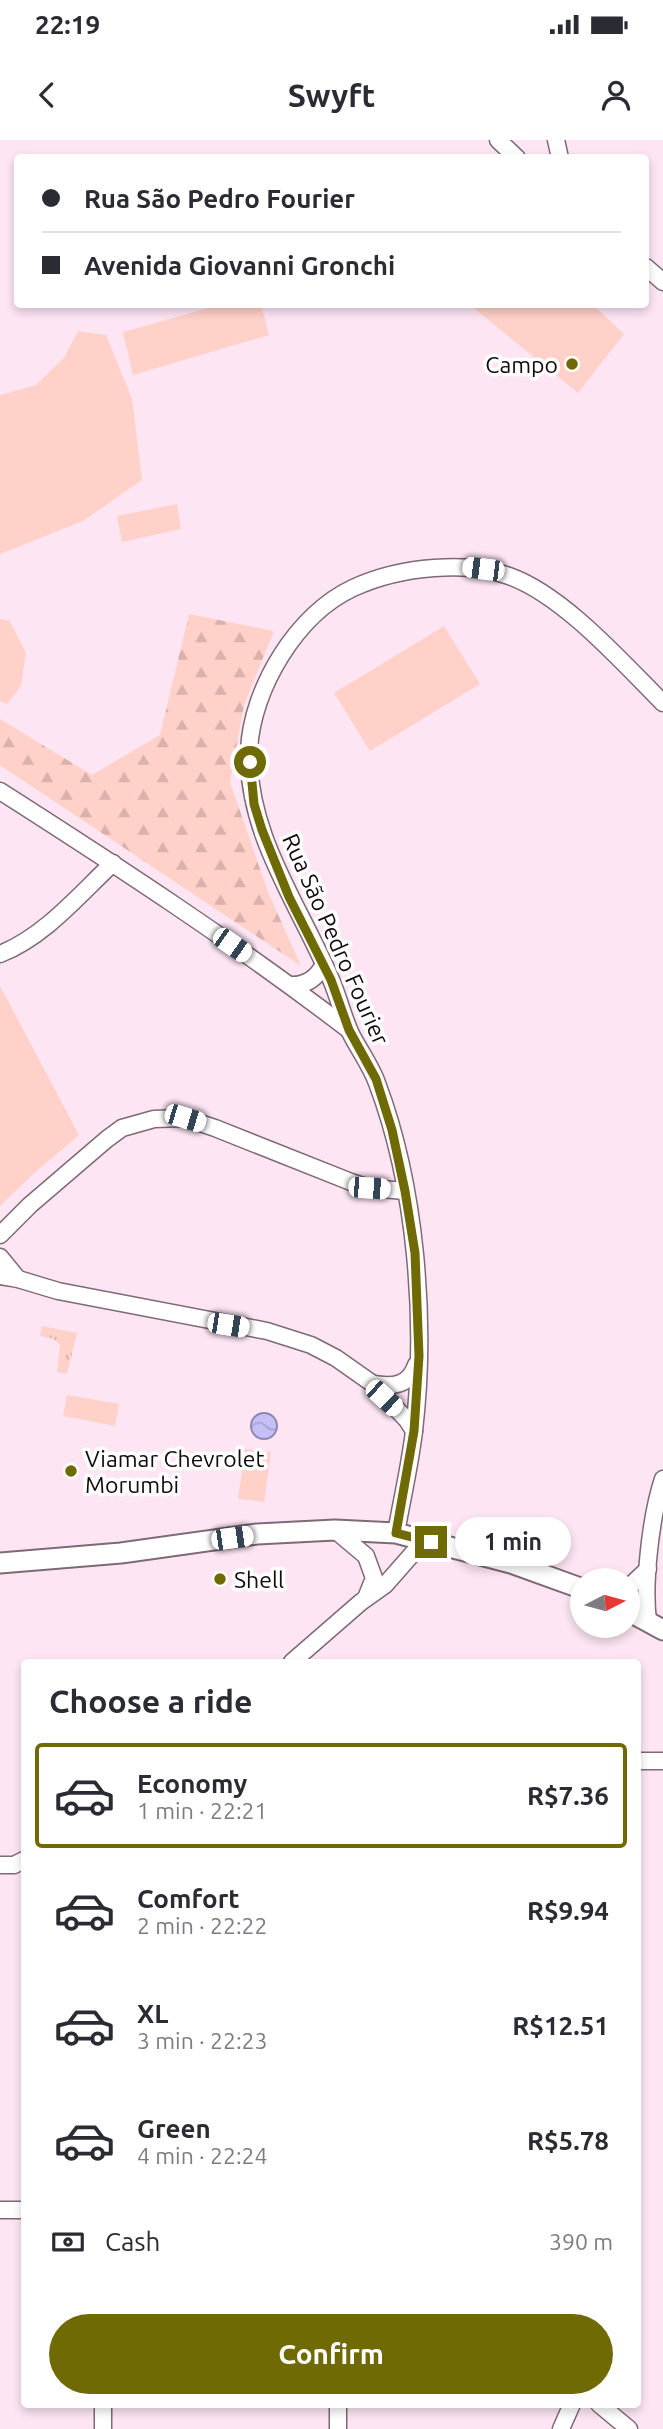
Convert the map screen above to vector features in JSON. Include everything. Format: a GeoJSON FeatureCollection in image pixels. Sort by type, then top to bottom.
{"type":"FeatureCollection","features":[{"type":"Feature","properties":{"kind":"main road"},"geometry":{"type":"LineString","coordinates":[[0,1563],[121,1553],[257,1534],[335,1531],[396,1533],[511,1563],[570,1584]]}},
{"type":"Feature","properties":{"kind":"main road"},"geometry":{"type":"LineString","coordinates":[[640,1617],[656,1626]]}},
{"type":"Feature","properties":{"kind":"street"},"geometry":{"type":"LineString","coordinates":[[498,140],[513,154]]}},
{"type":"Feature","properties":{"kind":"street"},"geometry":{"type":"LineString","coordinates":[[649,270],[663,282]]}},
{"type":"Feature","properties":{"kind":"street","name":"Rua São Pedro Fourier"},"geometry":{"type":"LineString","coordinates":[[396,1533],[414,1431],[419,1356],[415,1253],[392,1130],[376,1079],[349,1030],[324,964],[289,897],[254,804],[249,748],[261,693],[275,665],[303,625],[351,589],[386,575],[457,566],[509,576],[545,597],[577,621],[663,703]]}},
{"type":"Feature","properties":{"kind":"street"},"geometry":{"type":"LineString","coordinates":[[0,791],[113,863],[290,985],[349,1030]]}},
{"type":"Feature","properties":{"kind":"street"},"geometry":{"type":"LineString","coordinates":[[0,954],[13,949],[43,927],[113,863]]}},
{"type":"Feature","properties":{"kind":"street"},"geometry":{"type":"LineString","coordinates":[[290,985],[302,985],[311,980],[324,964]]}},
{"type":"Feature","properties":{"kind":"street"},"geometry":{"type":"LineString","coordinates":[[0,1236],[30,1205],[107,1139],[122,1128],[154,1119],[185,1118],[369,1188],[405,1191]]}},
{"type":"Feature","properties":{"kind":"street"},"geometry":{"type":"LineString","coordinates":[[0,1256],[18,1279]]}},
{"type":"Feature","properties":{"kind":"street"},"geometry":{"type":"LineString","coordinates":[[0,1276],[58,1291],[267,1331],[291,1338],[337,1358],[373,1384],[414,1431]]}},
{"type":"Feature","properties":{"kind":"street"},"geometry":{"type":"LineString","coordinates":[[373,1384],[390,1387],[399,1385],[410,1378],[419,1356]]}},
{"type":"Feature","properties":{"kind":"street"},"geometry":{"type":"LineString","coordinates":[[656,1626],[646,1601],[656,1504],[663,1479]]}},
{"type":"Feature","properties":{"kind":"street"},"geometry":{"type":"LineString","coordinates":[[335,1531],[366,1556],[374,1578],[363,1600]]}},
{"type":"Feature","properties":{"kind":"street"},"geometry":{"type":"LineString","coordinates":[[295,1659],[363,1600],[385,1585],[414,1552],[431,1542]]}},
{"type":"Feature","properties":{"kind":"street"},"geometry":{"type":"LineString","coordinates":[[640,1577],[648,1569]]}},
{"type":"Feature","properties":{"kind":"street"},"geometry":{"type":"LineString","coordinates":[[641,1760],[663,1761]]}},
{"type":"Feature","properties":{"kind":"street"},"geometry":{"type":"LineString","coordinates":[[0,1864],[13,1865],[21,1861]]}},
{"type":"Feature","properties":{"kind":"street"},"geometry":{"type":"LineString","coordinates":[[0,2210],[21,2210]]}},
{"type":"Feature","properties":{"kind":"street"},"geometry":{"type":"LineString","coordinates":[[103,2408],[103,2429]]}},
{"type":"Feature","properties":{"kind":"street"},"geometry":{"type":"LineString","coordinates":[[338,2408],[338,2429]]}},
{"type":"Feature","properties":{"kind":"street"},"geometry":{"type":"LineString","coordinates":[[561,2429],[570,2408]]}},
{"type":"Feature","properties":{"kind":"street"},"geometry":{"type":"LineString","coordinates":[[604,2408],[629,2429]]}},
{"type":"Feature","properties":{"kind":"green space"},"geometry":{"type":"Polygon","coordinates":[[[208,308],[262,308],[269,335],[133,375],[123,332],[208,308]]]}},
{"type":"Feature","properties":{"kind":"green space","name":"Campo"},"geometry":{"type":"Polygon","coordinates":[[[596,308],[624,334],[578,393],[475,309],[596,308]]]}},
{"type":"Feature","properties":{"kind":"green space"},"geometry":{"type":"Polygon","coordinates":[[[78,331],[106,335],[132,399],[142,480],[83,521],[0,554],[0,395],[36,385],[64,358],[78,331]]]}},
{"type":"Feature","properties":{"kind":"green space"},"geometry":{"type":"Polygon","coordinates":[[[177,504],[181,529],[122,542],[117,516],[177,504]]]}},
{"type":"Feature","properties":{"kind":"green space"},"geometry":{"type":"Polygon","coordinates":[[[189,614],[274,631],[244,705],[230,782],[268,892],[301,966],[0,765],[0,719],[92,775],[160,735],[189,614]]]}},
{"type":"Feature","properties":{"kind":"green space"},"geometry":{"type":"Polygon","coordinates":[[[0,619],[9,620],[26,653],[21,686],[7,704],[0,701],[0,619]]]}},
{"type":"Feature","properties":{"kind":"green space"},"geometry":{"type":"Polygon","coordinates":[[[444,626],[480,684],[370,751],[334,693],[444,626]]]}},
{"type":"Feature","properties":{"kind":"green space"},"geometry":{"type":"Polygon","coordinates":[[[0,986],[79,1135],[0,1206],[0,986]]]}},
{"type":"Feature","properties":{"kind":"green space"},"geometry":{"type":"Polygon","coordinates":[[[42,1326],[77,1333],[67,1374],[57,1372],[60,1345],[54,1339],[40,1336],[42,1326]]]}},
{"type":"Feature","properties":{"kind":"green space"},"geometry":{"type":"Polygon","coordinates":[[[67,1395],[119,1404],[115,1426],[63,1416],[67,1395]]]}},
{"type":"Feature","properties":{"kind":"green space"},"geometry":{"type":"Polygon","coordinates":[[[245,1449],[271,1452],[264,1502],[238,1499],[245,1449]]]}},
{"type":"Feature","properties":{"kind":"water"},"geometry":{"type":"Polygon","coordinates":[[[264,1413],[273,1417],[277,1426],[273,1435],[264,1439],[255,1435],[251,1426],[255,1417],[264,1413]]]}},
{"type":"Feature","properties":{"kind":"place","name":"Campo"},"geometry":{"type":"Point","coordinates":[572,364]}},
{"type":"Feature","properties":{"kind":"place","name":"Viamar Chevrolet Morumbi"},"geometry":{"type":"Point","coordinates":[71,1471]}},
{"type":"Feature","properties":{"kind":"place","name":"Shell"},"geometry":{"type":"Point","coordinates":[220,1579]}},
{"type":"Feature","properties":{"kind":"route"},"geometry":{"type":"LineString","coordinates":[[250,762],[254,804],[262,830],[289,897],[331,980],[349,1030],[376,1079],[392,1130],[415,1253],[419,1356],[414,1431],[396,1533],[431,1542]]}}]}
